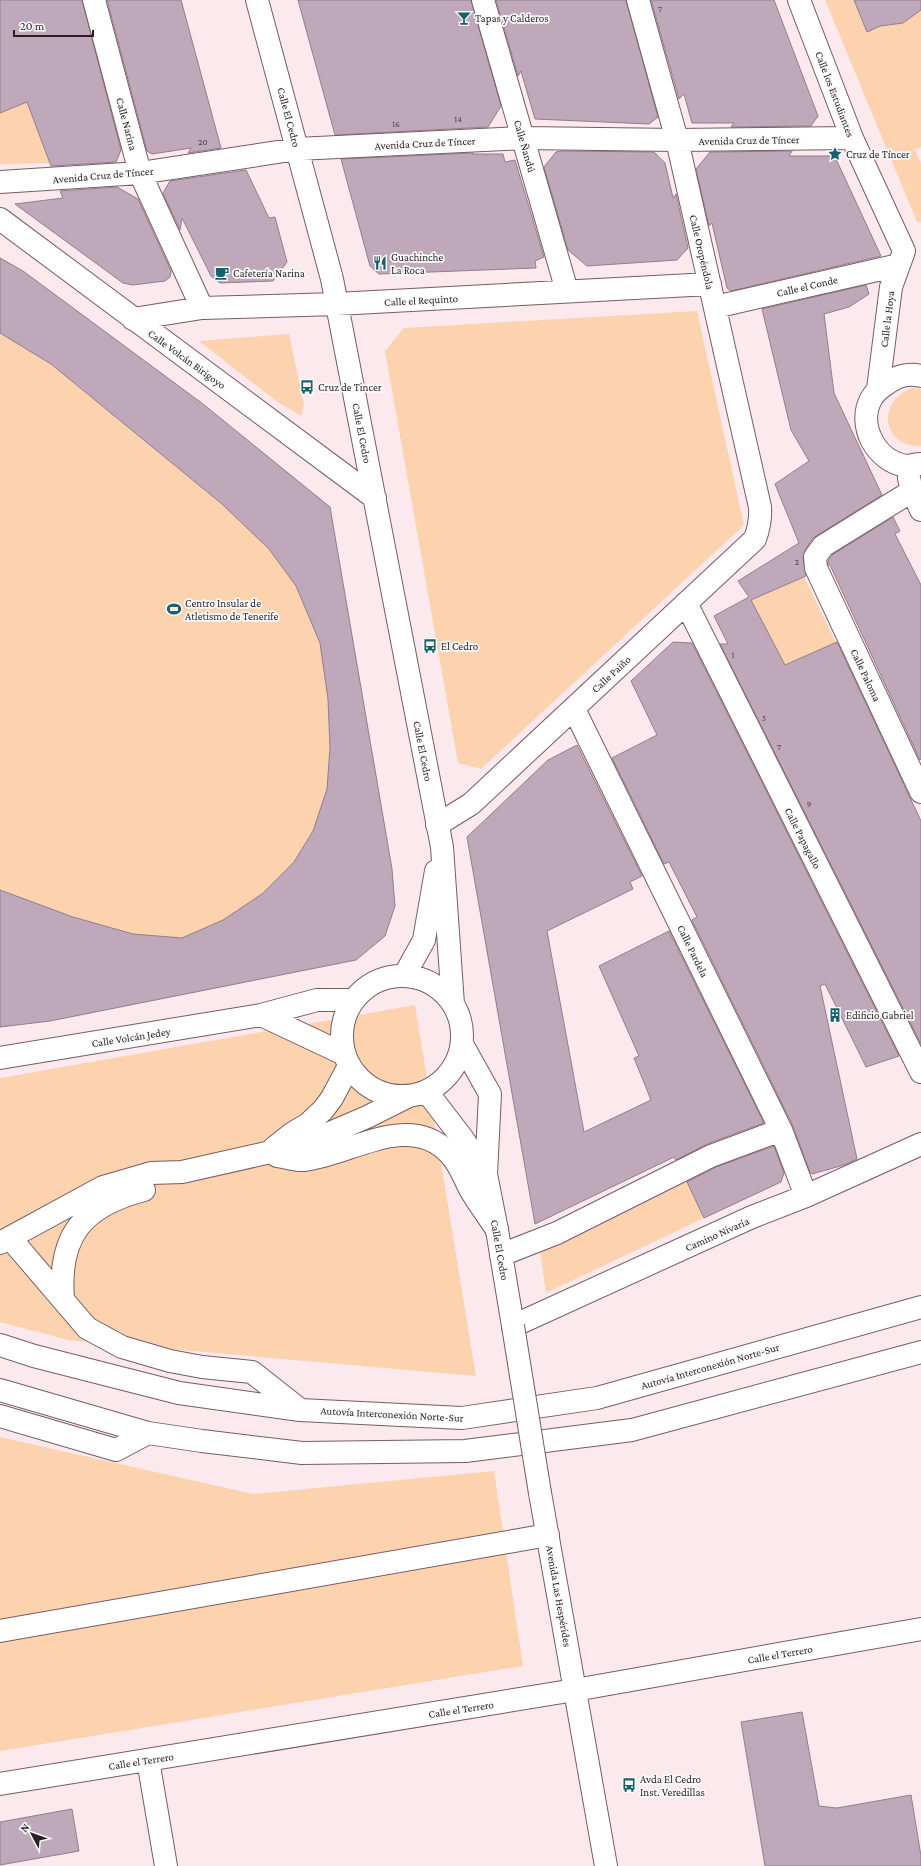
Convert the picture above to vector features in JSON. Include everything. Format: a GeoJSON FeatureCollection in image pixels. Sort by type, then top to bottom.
{"type":"FeatureCollection","features":[{"type":"Feature","properties":{"kind":"main road","name":"Calle Narina"},"geometry":{"type":"LineString","coordinates":[[94,0],[140,173],[202,308]]}},
{"type":"Feature","properties":{"kind":"main road","name":"Calle El Cedro"},"geometry":{"type":"LineString","coordinates":[[257,0],[332,279],[375,498],[442,847],[453,1004]]}},
{"type":"Feature","properties":{"kind":"main road","name":"Calle Ñandú"},"geometry":{"type":"LineString","coordinates":[[483,0],[567,291]]}},
{"type":"Feature","properties":{"kind":"main road","name":"Calle Oropéndola"},"geometry":{"type":"LineString","coordinates":[[638,0],[677,140],[760,507]]}},
{"type":"Feature","properties":{"kind":"main road","name":"Calle los Estudiantes"},"geometry":{"type":"LineString","coordinates":[[799,0],[852,138],[908,255]]}},
{"type":"Feature","properties":{"kind":"main road","name":"Avenida Cruz de Tíncer"},"geometry":{"type":"LineString","coordinates":[[0,182],[140,173],[297,149],[524,138],[677,140],[852,138]]}},
{"type":"Feature","properties":{"kind":"main road","name":"Calle Volcán Birigoyo"},"geometry":{"type":"LineString","coordinates":[[0,219],[133,320],[375,498]]}},
{"type":"Feature","properties":{"kind":"main road","name":"Calle el Conde"},"geometry":{"type":"LineString","coordinates":[[715,306],[908,255]]}},
{"type":"Feature","properties":{"kind":"main road","name":"Calle la Hoya"},"geometry":{"type":"LineString","coordinates":[[878,389],[891,287],[908,255]]}},
{"type":"Feature","properties":{"kind":"main road","name":"Calle el Requinto"},"geometry":{"type":"LineString","coordinates":[[133,320],[202,308],[336,304],[710,284]]}},
{"type":"Feature","properties":{"kind":"main road"},"geometry":{"type":"LineString","coordinates":[[916,501],[914,465],[890,461],[876,449],[868,433],[866,416],[871,400],[878,389],[895,378],[915,374],[921,376]]}},
{"type":"Feature","properties":{"kind":"main road","name":"Calle Paloma"},"geometry":{"type":"LineString","coordinates":[[916,501],[823,546],[815,557],[816,568],[921,792]]}},
{"type":"Feature","properties":{"kind":"main road","name":"Calle Paiño"},"geometry":{"type":"LineString","coordinates":[[437,825],[471,804],[755,539],[761,518],[760,507]]}},
{"type":"Feature","properties":{"kind":"main road","name":"Calle Papagallo"},"geometry":{"type":"LineString","coordinates":[[686,603],[921,1072]]}},
{"type":"Feature","properties":{"kind":"main road","name":"Calle Pardela"},"geometry":{"type":"LineString","coordinates":[[574,709],[781,1130],[806,1196]]}},
{"type":"Feature","properties":{"kind":"main road","name":"Calle El Cedro"},"geometry":{"type":"LineString","coordinates":[[404,976],[424,940],[433,882],[442,847]]}},
{"type":"Feature","properties":{"kind":"main road"},"geometry":{"type":"LineString","coordinates":[[266,1153],[293,1132],[308,1124],[323,1110],[332,1098],[347,1060],[342,1036],[345,1016],[354,1000],[368,987],[385,978],[404,976],[423,980],[440,989],[453,1004],[461,1023],[462,1044],[456,1063],[438,1083],[367,1117],[302,1145],[182,1172],[151,1173],[103,1187],[55,1212],[5,1241],[63,1299],[87,1328],[122,1347],[170,1361],[202,1367],[252,1372],[300,1410]]}},
{"type":"Feature","properties":{"kind":"main road","name":"Calle Volcán Jedey"},"geometry":{"type":"LineString","coordinates":[[0,1058],[261,1016],[316,1000],[354,1000]]}},
{"type":"Feature","properties":{"kind":"main road"},"geometry":{"type":"LineString","coordinates":[[261,1016],[347,1060],[368,1087],[387,1095],[417,1094]]}},
{"type":"Feature","properties":{"kind":"main road","name":"Calle El Cedro"},"geometry":{"type":"LineString","coordinates":[[462,1044],[490,1094],[486,1174],[513,1326]]}},
{"type":"Feature","properties":{"kind":"main road","name":"Calle El Cedro"},"geometry":{"type":"LineString","coordinates":[[417,1094],[464,1139],[486,1174]]}},
{"type":"Feature","properties":{"kind":"main road"},"geometry":{"type":"LineString","coordinates":[[501,1255],[557,1233],[711,1156],[781,1130]]}},
{"type":"Feature","properties":{"kind":"main road"},"geometry":{"type":"LineString","coordinates":[[266,1153],[303,1160],[326,1156],[378,1138],[398,1135],[417,1136],[433,1141],[448,1152],[463,1170],[470,1189],[497,1230]]}},
{"type":"Feature","properties":{"kind":"main road","name":"Camino Nivaria"},"geometry":{"type":"LineString","coordinates":[[513,1326],[752,1217],[806,1196],[921,1144]]}},
{"type":"Feature","properties":{"kind":"main road"},"geometry":{"type":"LineString","coordinates":[[63,1299],[62,1284],[64,1258],[74,1232],[85,1218],[98,1208],[117,1199],[158,1187],[182,1172]]}},
{"type":"Feature","properties":{"kind":"main road","name":"Autovía Interconexión Norte-Sur"},"geometry":{"type":"LineString","coordinates":[[0,1345],[34,1356],[179,1393],[300,1410],[462,1418],[597,1398],[921,1307]]}},
{"type":"Feature","properties":{"kind":"main road","name":"Avenida Las Hespérides"},"geometry":{"type":"LineString","coordinates":[[513,1326],[540,1493],[606,1866]]}},
{"type":"Feature","properties":{"kind":"main road"},"geometry":{"type":"LineString","coordinates":[[0,1390],[148,1433],[202,1442],[302,1454],[464,1451],[632,1430],[921,1352]]}},
{"type":"Feature","properties":{"kind":"main road"},"geometry":{"type":"LineString","coordinates":[[0,1416],[116,1450],[148,1433]]}},
{"type":"Feature","properties":{"kind":"main road"},"geometry":{"type":"LineString","coordinates":[[0,1631],[548,1535]]}},
{"type":"Feature","properties":{"kind":"main road","name":"Calle el Terrero"},"geometry":{"type":"LineString","coordinates":[[0,1784],[575,1690],[921,1629]]}},
{"type":"Feature","properties":{"kind":"main road"},"geometry":{"type":"LineString","coordinates":[[148,1760],[166,1866]]}},
{"type":"Feature","properties":{"kind":"shaded area"},"geometry":{"type":"Polygon","coordinates":[[[825,0],[854,0],[867,32],[881,26],[903,23],[921,10],[921,147],[915,150],[921,164],[921,222],[917,222],[825,0]]]}},
{"type":"Feature","properties":{"kind":"shaded area"},"geometry":{"type":"Polygon","coordinates":[[[27,102],[50,163],[0,164],[0,113],[27,102]]]}},
{"type":"Feature","properties":{"kind":"shaded area","name":"Centro Insular de Atletismo de Tenerife"},"geometry":{"type":"Polygon","coordinates":[[[0,258],[23,271],[203,404],[330,507],[365,710],[395,906],[385,936],[356,960],[50,1021],[0,1027],[0,258]]]}},
{"type":"Feature","properties":{"kind":"shaded area"},"geometry":{"type":"Polygon","coordinates":[[[697,311],[744,525],[481,769],[458,763],[385,351],[404,328],[697,311]]]}},
{"type":"Feature","properties":{"kind":"shaded area"},"geometry":{"type":"Polygon","coordinates":[[[289,334],[304,405],[301,416],[276,401],[199,341],[289,334]]]}},
{"type":"Feature","properties":{"kind":"shaded area"},"geometry":{"type":"Polygon","coordinates":[[[912,388],[921,389],[921,446],[908,445],[898,440],[888,423],[892,403],[900,395],[912,388]]]}},
{"type":"Feature","properties":{"kind":"shaded area"},"geometry":{"type":"Polygon","coordinates":[[[804,577],[836,643],[785,665],[750,599],[804,577]]]}},
{"type":"Feature","properties":{"kind":"shaded area"},"geometry":{"type":"Polygon","coordinates":[[[415,1005],[476,1376],[68,1340],[0,1322],[0,1078],[415,1005]]]}},
{"type":"Feature","properties":{"kind":"shaded area"},"geometry":{"type":"Polygon","coordinates":[[[686,1181],[704,1218],[546,1293],[540,1251],[686,1181]]]}},
{"type":"Feature","properties":{"kind":"shaded area"},"geometry":{"type":"Polygon","coordinates":[[[0,1437],[253,1494],[494,1471],[523,1666],[0,1751],[0,1437]]]}},
{"type":"Feature","properties":{"kind":"building"},"geometry":{"type":"Polygon","coordinates":[[[0,0],[82,0],[121,150],[116,162],[51,166],[27,102],[0,113],[0,0]]]}},
{"type":"Feature","properties":{"kind":"building"},"geometry":{"type":"Polygon","coordinates":[[[107,0],[181,0],[221,148],[188,153],[191,148],[152,154],[147,151],[107,0]]]}},
{"type":"Feature","properties":{"kind":"building"},"geometry":{"type":"Polygon","coordinates":[[[298,0],[471,0],[501,106],[488,127],[335,135],[298,0]]]}},
{"type":"Feature","properties":{"kind":"building"},"geometry":{"type":"Polygon","coordinates":[[[496,0],[626,0],[658,117],[649,124],[535,119],[521,71],[518,76],[496,0]]]}},
{"type":"Feature","properties":{"kind":"building"},"geometry":{"type":"Polygon","coordinates":[[[651,0],[774,0],[818,116],[811,126],[731,127],[734,123],[692,123],[684,94],[679,99],[651,0]]]}},
{"type":"Feature","properties":{"kind":"building"},"geometry":{"type":"Polygon","coordinates":[[[854,0],[921,0],[921,10],[903,23],[880,26],[867,32],[854,0]]]}},
{"type":"Feature","properties":{"kind":"building"},"geometry":{"type":"Polygon","coordinates":[[[792,151],[789,156],[831,156],[836,159],[881,256],[731,291],[727,288],[712,223],[709,226],[696,169],[710,152],[792,151]]]}},
{"type":"Feature","properties":{"kind":"building"},"geometry":{"type":"Polygon","coordinates":[[[556,152],[654,152],[665,163],[673,198],[676,194],[688,248],[677,260],[587,266],[568,250],[544,167],[556,152]]]}},
{"type":"Feature","properties":{"kind":"building"},"geometry":{"type":"Polygon","coordinates":[[[473,153],[472,154],[503,154],[505,162],[515,160],[544,257],[535,261],[536,268],[379,274],[370,266],[341,159],[473,153]]]}},
{"type":"Feature","properties":{"kind":"building"},"geometry":{"type":"Polygon","coordinates":[[[246,170],[269,218],[275,217],[287,262],[273,281],[220,283],[211,276],[182,218],[180,230],[163,193],[170,181],[246,170]]]}},
{"type":"Feature","properties":{"kind":"building"},"geometry":{"type":"Polygon","coordinates":[[[117,187],[138,199],[171,271],[170,277],[165,281],[133,285],[123,283],[15,204],[63,198],[60,191],[117,187]]]}},
{"type":"Feature","properties":{"kind":"building"},"geometry":{"type":"Polygon","coordinates":[[[0,258],[23,271],[203,404],[330,507],[392,869],[395,906],[385,936],[356,960],[50,1021],[0,1027],[0,890],[73,917],[133,934],[182,938],[223,920],[262,894],[294,862],[313,831],[327,789],[330,748],[328,699],[320,643],[296,586],[269,549],[222,504],[51,364],[0,333],[0,258]]]}},
{"type":"Feature","properties":{"kind":"building"},"geometry":{"type":"Polygon","coordinates":[[[866,285],[869,294],[849,307],[824,314],[834,393],[882,495],[813,538],[805,550],[803,558],[806,576],[751,600],[785,665],[837,642],[921,821],[921,1044],[720,644],[728,644],[714,616],[749,597],[738,581],[799,543],[775,484],[809,461],[791,430],[762,309],[866,285]]]}},
{"type":"Feature","properties":{"kind":"building"},"geometry":{"type":"Polygon","coordinates":[[[893,517],[900,531],[895,534],[921,585],[920,760],[830,565],[828,565],[828,561],[832,555],[893,517]]]}},
{"type":"Feature","properties":{"kind":"building"},"geometry":{"type":"Polygon","coordinates":[[[673,642],[692,643],[899,1056],[866,1067],[825,984],[820,986],[857,1159],[844,1165],[812,1174],[810,1172],[792,1124],[692,920],[697,917],[669,862],[664,864],[612,758],[657,735],[631,681],[673,642]]]}},
{"type":"Feature","properties":{"kind":"building"},"geometry":{"type":"Polygon","coordinates":[[[577,745],[642,876],[630,882],[633,889],[547,931],[584,1132],[651,1100],[634,1058],[639,1056],[599,966],[669,931],[764,1123],[707,1144],[676,1160],[674,1157],[535,1224],[467,837],[548,760],[577,745]]]}},
{"type":"Feature","properties":{"kind":"building"},"geometry":{"type":"Polygon","coordinates":[[[774,1146],[784,1173],[781,1182],[704,1218],[687,1182],[716,1167],[774,1146]]]}},
{"type":"Feature","properties":{"kind":"building"},"geometry":{"type":"Polygon","coordinates":[[[802,1712],[819,1806],[837,1808],[911,1795],[921,1856],[921,1866],[765,1866],[741,1722],[802,1712]]]}},
{"type":"Feature","properties":{"kind":"building"},"geometry":{"type":"Polygon","coordinates":[[[72,1809],[79,1851],[0,1865],[0,1822],[72,1809]]]}},
{"type":"Feature","properties":{"kind":"place","name":"Tapas y Calderos"},"geometry":{"type":"Point","coordinates":[464,18]}},
{"type":"Feature","properties":{"kind":"place","name":"Cruz de Tíncer"},"geometry":{"type":"Point","coordinates":[835,154]}},
{"type":"Feature","properties":{"kind":"place","name":"Guachinche La Roca"},"geometry":{"type":"Point","coordinates":[380,263]}},
{"type":"Feature","properties":{"kind":"place","name":"Cafetería Narina"},"geometry":{"type":"Point","coordinates":[222,273]}},
{"type":"Feature","properties":{"kind":"place","name":"Cruz de Tincer"},"geometry":{"type":"Point","coordinates":[307,387]}},
{"type":"Feature","properties":{"kind":"place","name":"Centro Insular de Atletismo de Tenerife"},"geometry":{"type":"Point","coordinates":[174,609]}},
{"type":"Feature","properties":{"kind":"place","name":"El Cedro"},"geometry":{"type":"Point","coordinates":[430,646]}},
{"type":"Feature","properties":{"kind":"place","name":"Edificio Gabriel"},"geometry":{"type":"Point","coordinates":[835,1015]}},
{"type":"Feature","properties":{"kind":"place","name":"Avda El Cedro Inst. Veredillas"},"geometry":{"type":"Point","coordinates":[629,1785]}}]}
